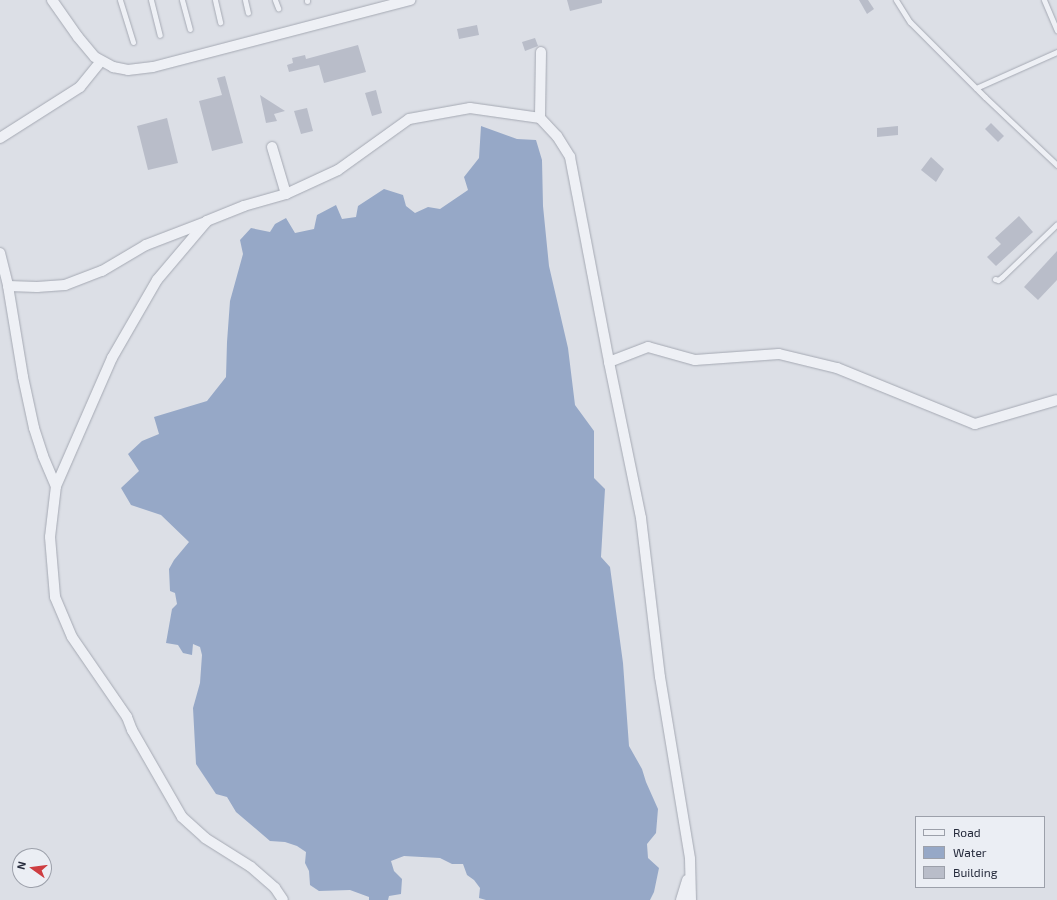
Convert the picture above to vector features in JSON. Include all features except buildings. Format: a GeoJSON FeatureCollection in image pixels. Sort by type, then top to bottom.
{"type":"FeatureCollection","features":[{"type":"Feature","properties":{"kind":"street"},"geometry":{"type":"LineString","coordinates":[[52,0],[85,46],[101,61],[120,69],[143,69],[385,3],[410,0]]}},
{"type":"Feature","properties":{"kind":"street"},"geometry":{"type":"LineString","coordinates":[[540,118],[541,52]]}},
{"type":"Feature","properties":{"kind":"street"},"geometry":{"type":"LineString","coordinates":[[0,138],[80,87],[101,61]]}},
{"type":"Feature","properties":{"kind":"street"},"geometry":{"type":"LineString","coordinates":[[8,286],[37,287],[65,285],[102,271],[146,245],[244,206],[286,194],[338,170],[409,119],[470,108],[540,118],[557,136],[570,157],[609,362],[642,518],[660,677],[690,858],[691,900]]}},
{"type":"Feature","properties":{"kind":"street"},"geometry":{"type":"LineString","coordinates":[[272,147],[286,194]]}},
{"type":"Feature","properties":{"kind":"street"},"geometry":{"type":"LineString","coordinates":[[207,221],[157,280],[116,351],[87,412],[56,486],[50,538],[55,597],[72,637],[127,717],[132,730],[182,817],[204,838],[251,867],[275,888],[283,900]]}},
{"type":"Feature","properties":{"kind":"street"},"geometry":{"type":"LineString","coordinates":[[0,253],[8,286],[23,377],[34,428],[43,456],[56,486]]}},
{"type":"Feature","properties":{"kind":"street"},"geometry":{"type":"LineString","coordinates":[[609,362],[648,347],[695,360],[779,354],[837,368],[975,424],[1057,400]]}},
{"type":"Feature","properties":{"kind":"street"},"geometry":{"type":"LineString","coordinates":[[682,900],[690,869]]}},
{"type":"Feature","properties":{"kind":"lane"},"geometry":{"type":"LineString","coordinates":[[120,0],[133,42]]}},
{"type":"Feature","properties":{"kind":"lane"},"geometry":{"type":"LineString","coordinates":[[150,0],[160,35]]}},
{"type":"Feature","properties":{"kind":"lane"},"geometry":{"type":"LineString","coordinates":[[182,0],[190,29]]}},
{"type":"Feature","properties":{"kind":"lane"},"geometry":{"type":"LineString","coordinates":[[215,0],[220,22]]}},
{"type":"Feature","properties":{"kind":"lane"},"geometry":{"type":"LineString","coordinates":[[245,0],[248,13]]}},
{"type":"Feature","properties":{"kind":"lane"},"geometry":{"type":"LineString","coordinates":[[275,0],[278,8]]}},
{"type":"Feature","properties":{"kind":"lane"},"geometry":{"type":"LineString","coordinates":[[896,0],[910,22],[976,88],[1057,165]]}},
{"type":"Feature","properties":{"kind":"lane"},"geometry":{"type":"LineString","coordinates":[[1044,0],[1057,30]]}},
{"type":"Feature","properties":{"kind":"lane"},"geometry":{"type":"LineString","coordinates":[[976,88],[1057,52]]}},
{"type":"Feature","properties":{"kind":"lane"},"geometry":{"type":"LineString","coordinates":[[995,279],[998,280],[1002,277],[1057,224]]}},
{"type":"Feature","properties":{"kind":"water"},"geometry":{"type":"Polygon","coordinates":[[[481,126],[517,139],[536,140],[542,160],[543,206],[549,266],[568,348],[575,405],[594,431],[594,478],[605,489],[601,557],[610,567],[623,663],[629,746],[642,769],[658,809],[656,833],[647,844],[648,858],[659,868],[654,892],[650,900],[486,900],[479,898],[480,888],[474,880],[467,875],[463,864],[452,864],[440,858],[404,856],[391,861],[394,871],[402,879],[401,894],[389,896],[388,900],[369,900],[369,897],[350,890],[319,891],[310,885],[309,871],[305,863],[306,852],[297,846],[285,842],[270,841],[236,812],[227,797],[216,794],[196,764],[193,708],[200,683],[202,655],[200,647],[193,644],[192,655],[183,653],[178,645],[166,643],[172,609],[177,604],[175,593],[170,591],[169,569],[174,560],[189,542],[161,515],[131,505],[121,488],[139,471],[128,454],[142,441],[159,434],[154,417],[207,401],[226,377],[230,301],[243,254],[240,240],[251,228],[270,232],[275,224],[286,218],[295,233],[314,229],[317,215],[336,205],[342,219],[356,217],[358,206],[384,189],[403,195],[406,206],[415,213],[428,207],[440,209],[468,190],[464,177],[479,158],[481,126]]]}}]}
